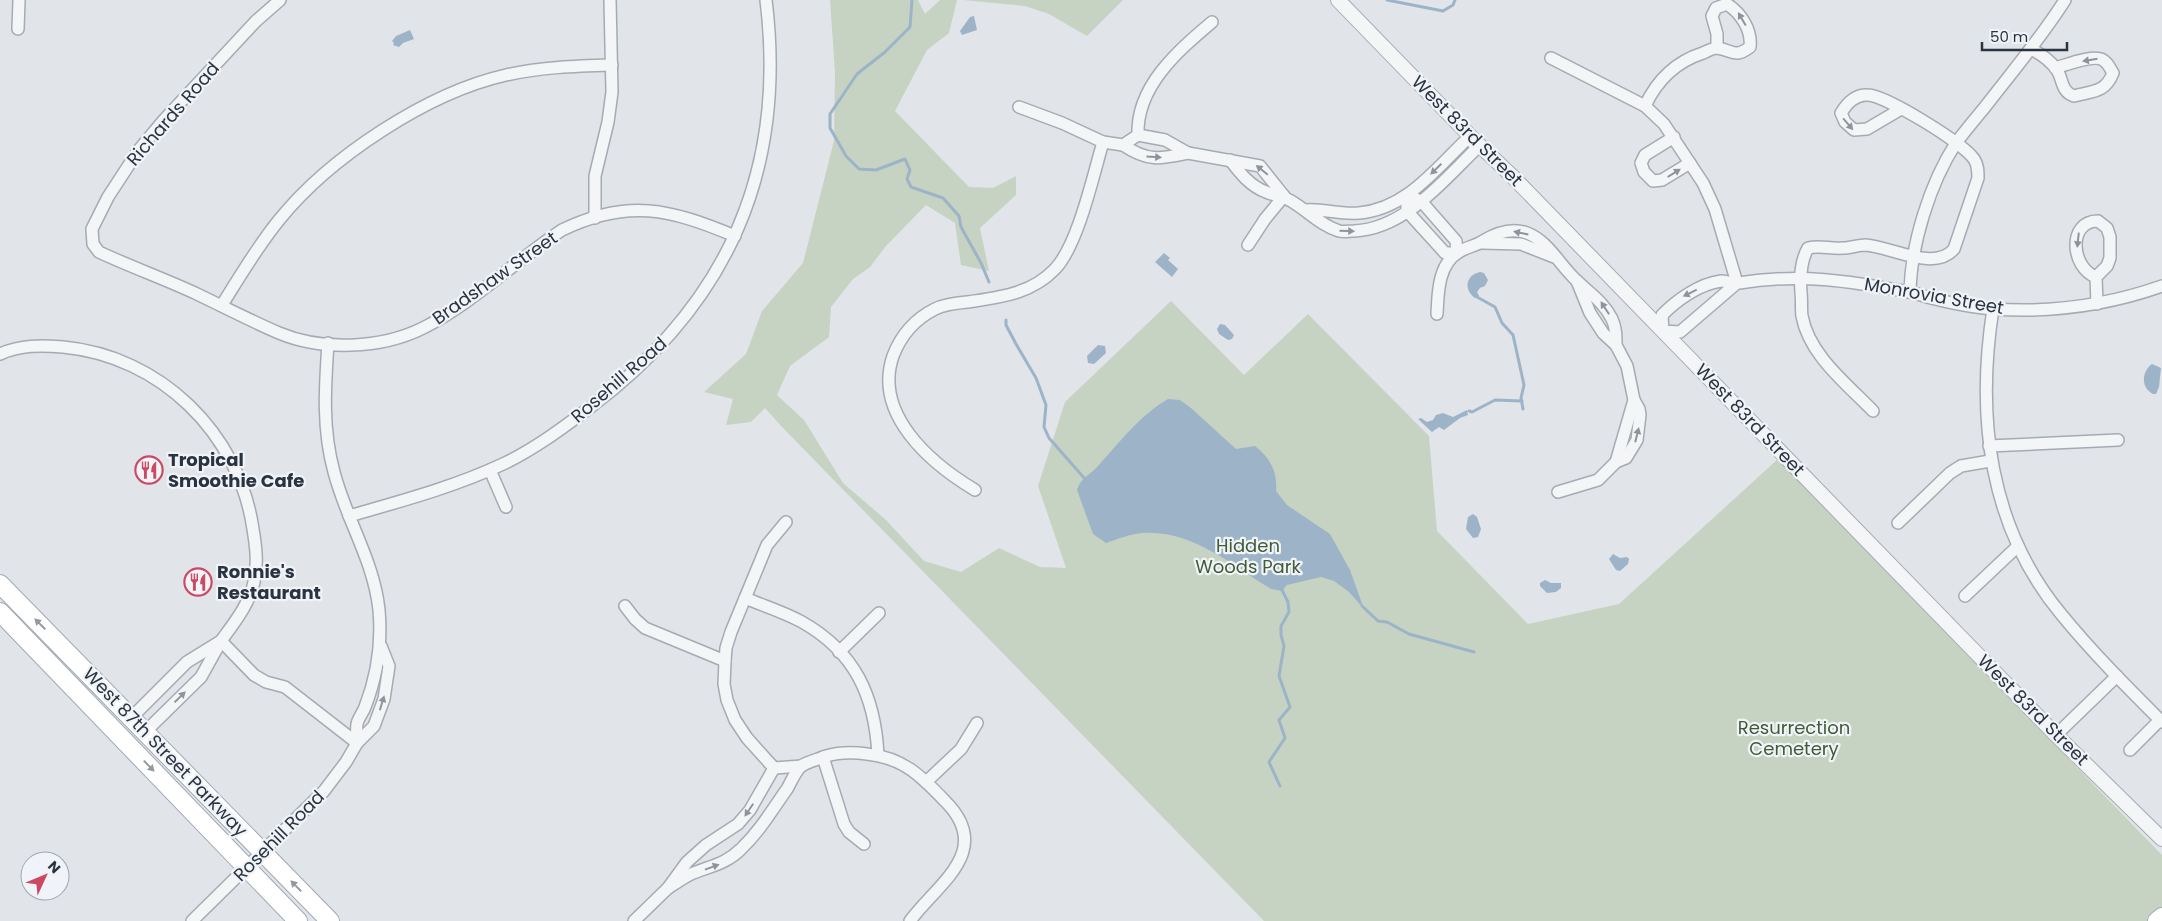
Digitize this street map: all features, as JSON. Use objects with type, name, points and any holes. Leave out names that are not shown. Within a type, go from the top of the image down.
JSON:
[{"type":"main road","name":"West 87th Street Parkway","points":[[0,584],[330,921]]},
{"type":"main road","name":"West 87th Street Parkway","points":[[0,612],[298,921]]},
{"type":"main road","points":[[68,681],[90,692],[118,721],[145,732]]},
{"type":"main road","points":[[2158,921],[2162,916]]},
{"type":"street","points":[[18,29],[19,0]]},
{"type":"street","name":"Richards Road","points":[[92,244],[92,229],[116,185],[138,151],[163,121],[250,28],[280,0]]},
{"type":"street","points":[[595,218],[595,176],[608,122],[612,92],[610,0]]},
{"type":"street","name":"Rosehill Road","points":[[349,516],[456,483],[505,463],[566,425],[608,394],[655,352],[682,321],[710,283],[735,236],[746,210],[758,169],[766,129],[770,78],[766,0]]},
{"type":"street","name":"West 83rd Street","points":[[1338,0],[2056,735],[2162,839]]},
{"type":"street","points":[[1910,292],[1915,256],[1931,194],[1956,143],[2031,49],[2065,0]]},
{"type":"street","points":[[1645,106],[1655,88],[1670,69],[1682,61],[1717,48],[1734,54],[1743,52],[1750,47],[1751,37],[1745,24],[1737,10],[1727,4],[1716,8],[1712,16],[1717,34],[1717,48]]},
{"type":"street","points":[[1123,145],[1138,134],[1144,104],[1161,72],[1182,49],[1212,22]]},
{"type":"street","points":[[2031,49],[2043,55],[2055,68],[2061,84],[2069,94],[2074,96],[2103,89],[2109,83],[2113,73],[2109,65],[2102,59],[2095,58],[2055,68]]},
{"type":"street","points":[[1551,58],[1645,106],[1664,124],[1674,138],[1703,183],[1715,209],[1737,283],[1680,332],[1663,331]]},
{"type":"street","points":[[222,305],[254,254],[280,219],[304,192],[331,168],[396,122],[470,86],[505,75],[540,68],[612,65]]},
{"type":"street","points":[[1873,410],[1821,356],[1811,341],[1802,314],[1801,277],[1804,257],[1808,248],[1818,246],[1845,248],[1867,245],[1915,256],[1939,258],[1948,255],[1954,249],[1978,178],[1975,160],[1956,143],[1901,109],[1880,98],[1868,95],[1858,96],[1846,104],[1841,113],[1845,122],[1854,130],[1867,129],[1901,109]]},
{"type":"street","points":[[1019,107],[1062,123],[1103,142],[1123,145],[1132,152],[1152,159],[1188,153],[1260,166],[1284,196],[1305,210],[1318,222],[1341,232],[1360,231],[1380,225],[1407,211],[1430,195],[1475,150],[1474,140],[1465,141],[1407,195],[1393,204],[1360,213],[1343,214],[1314,209],[1305,210]]},
{"type":"street","points":[[1138,134],[1165,140],[1188,153]]},
{"type":"street","points":[[1674,138],[1644,155],[1641,162],[1644,172],[1653,181],[1662,180],[1690,163]]},
{"type":"street","points":[[975,490],[944,469],[906,430],[896,416],[890,398],[888,380],[890,364],[897,346],[906,331],[920,318],[937,308],[1022,292],[1041,281],[1056,268],[1071,245],[1103,142]]},
{"type":"street","points":[[1230,160],[1254,186],[1268,193],[1284,196]]},
{"type":"street","points":[[1407,195],[1421,201],[1456,241],[1457,253],[1446,266],[1439,282],[1436,314]]},
{"type":"street","points":[[1407,195],[1407,211],[1445,253],[1457,253],[1482,242],[1522,244],[1554,257],[1577,281],[1590,313],[1603,333],[1616,345],[1627,366],[1634,400],[1616,462],[1598,480],[1558,492]]},
{"type":"street","points":[[1248,245],[1265,219],[1284,196]]},
{"type":"street","name":"Bradshaw Street","points":[[92,244],[99,252],[106,256],[222,305],[280,334],[302,341],[351,346],[393,339],[421,329],[447,315],[556,235],[579,222],[622,212],[659,212],[676,214],[735,236]]},
{"type":"street","points":[[2096,277],[2088,274],[2081,266],[2077,257],[2077,236],[2082,226],[2088,221],[2098,221],[2107,228],[2110,236],[2110,258],[2107,266],[2096,277],[2097,304]]},
{"type":"street","name":"Monrovia Street","points":[[1663,331],[1662,315],[1680,299],[1721,281],[1737,283],[1779,277],[1839,280],[1993,309],[2059,309],[2097,304],[2162,286]]},
{"type":"street","points":[[1993,309],[1985,396],[1990,461],[2004,511],[2018,546],[2039,584],[2060,613],[2161,721],[2130,750]]},
{"type":"street","name":"Rosehill Road","points":[[328,344],[324,409],[327,442],[334,474],[373,583],[378,608],[381,646],[365,708],[357,723],[357,744]]},
{"type":"street","points":[[0,354],[18,348],[52,346],[79,349],[115,358],[146,373],[166,386],[196,411],[221,440],[241,480],[251,513],[257,554],[254,583],[241,614],[221,641],[201,677],[145,732]]},
{"type":"street","points":[[1989,446],[2118,440]]},
{"type":"street","points":[[1898,524],[1950,473],[1961,466],[1990,461]]},
{"type":"street","points":[[490,470],[506,507]]},
{"type":"street","points":[[774,768],[747,738],[735,720],[727,700],[724,684],[725,661],[726,648],[731,632],[768,544],[786,522]]},
{"type":"street","points":[[1965,596],[2018,546]]},
{"type":"street","points":[[745,598],[801,622],[820,634],[852,666],[867,692],[877,728],[878,755]]},
{"type":"street","points":[[625,606],[634,620],[645,628],[725,661]]},
{"type":"street","points":[[839,652],[879,613]]},
{"type":"street","points":[[132,717],[187,662],[221,641]]},
{"type":"street","points":[[221,641],[254,674],[266,682],[285,687],[357,744]]},
{"type":"street","name":"Rosehill Road","points":[[192,921],[324,791],[357,744],[374,726],[384,699],[390,666],[381,646]]},
{"type":"street","points":[[2056,735],[2117,676]]},
{"type":"street","points":[[926,782],[961,749],[976,724]]},
{"type":"street","points":[[774,768],[802,766],[824,757],[848,751],[888,757],[904,765],[926,782],[951,807],[958,818],[963,833],[964,848],[960,863],[951,876],[910,921]]},
{"type":"street","points":[[824,757],[844,824],[864,844]]},
{"type":"street","points":[[668,888],[692,874],[728,861],[764,824],[802,766]]},
{"type":"street","points":[[634,921],[668,888],[686,862],[706,844],[738,824],[750,810],[774,768]]},
{"type":"green space","points":[[830,0],[918,0],[925,14],[940,0],[957,0],[949,33],[927,50],[895,111],[969,187],[993,188],[1016,176],[1016,195],[980,228],[989,271],[961,265],[955,223],[926,205],[886,246],[870,267],[853,279],[831,307],[829,337],[790,366],[777,395],[804,420],[843,483],[886,520],[924,561],[961,572],[999,548],[1040,567],[1066,568],[1038,486],[1065,402],[1171,301],[1244,375],[1308,314],[1429,436],[1437,531],[1528,624],[1619,604],[1778,459],[2162,855],[2162,911],[2151,921],[1264,921],[765,408],[751,422],[726,425],[733,399],[704,392],[746,354],[762,311],[803,263],[834,141],[835,72]]},
{"type":"green space","points":[[963,0],[1123,0],[1087,36],[1049,14],[1025,6]]},
{"type":"water","points":[[974,16],[977,30],[962,35],[960,31],[970,17]]},
{"type":"water","points":[[410,30],[414,39],[403,43],[399,47],[393,45],[392,41],[396,36]]},
{"type":"water","points":[[1164,253],[1170,258],[1168,260],[1178,269],[1172,277],[1155,262]]},
{"type":"water","points":[[1480,272],[1484,273],[1488,280],[1485,286],[1477,292],[1479,296],[1475,298],[1469,291],[1468,283],[1472,276]]},
{"type":"water","points":[[1220,324],[1225,325],[1234,335],[1232,339],[1228,340],[1219,334],[1217,329]]},
{"type":"water","points":[[1098,345],[1105,346],[1106,353],[1094,364],[1088,363],[1087,356]]},
{"type":"water","points":[[2152,364],[2161,368],[2159,387],[2156,394],[2153,394],[2146,388],[2144,380],[2148,367]]},
{"type":"water","points":[[1168,399],[1180,400],[1191,408],[1236,449],[1255,446],[1265,455],[1272,466],[1276,478],[1276,491],[1287,505],[1330,534],[1350,570],[1364,609],[1349,592],[1334,581],[1321,577],[1287,585],[1282,591],[1271,589],[1211,551],[1178,537],[1143,533],[1106,543],[1093,534],[1077,490],[1079,485],[1139,421]]},
{"type":"water","points":[[1467,410],[1468,415],[1460,418],[1444,430],[1439,427],[1432,432],[1418,419],[1421,418],[1427,422],[1433,420],[1436,415],[1443,413],[1453,417]]},
{"type":"water","points":[[1473,514],[1477,517],[1481,529],[1478,537],[1473,538],[1466,529],[1468,517]]},
{"type":"water","points":[[1613,554],[1620,558],[1627,557],[1629,559],[1628,564],[1620,571],[1616,570],[1609,559]]},
{"type":"water","points":[[1545,580],[1551,583],[1561,583],[1561,588],[1556,592],[1547,593],[1540,586],[1540,583]]},
{"type":"waterway","points":[[912,0],[910,27],[885,52],[857,74],[830,114],[830,128],[846,156],[859,169],[876,170],[905,159],[910,170],[907,179],[911,187],[943,198],[959,216],[961,227],[989,282]]},
{"type":"waterway","points":[[1387,0],[1443,11],[1453,5],[1455,0]]},
{"type":"waterway","points":[[1477,297],[1495,307],[1502,323],[1513,335],[1524,385],[1521,398],[1523,409]]},
{"type":"waterway","points":[[1006,320],[1006,325],[1036,378],[1046,405],[1044,427],[1049,438],[1085,479]]},
{"type":"waterway","points":[[1469,411],[1472,412],[1495,400],[1522,401]]},
{"type":"waterway","points":[[1280,786],[1269,762],[1285,738],[1279,720],[1290,707],[1279,676],[1284,646],[1281,626],[1289,612],[1288,602],[1281,588]]},
{"type":"waterway","points":[[1362,606],[1378,621],[1387,622],[1409,634],[1474,652]]},
{"type":"place","name":"Tropical Smoothie Cafe","points":[[149,470]]},
{"type":"place","name":"Ronnie's Restaurant","points":[[198,582]]},
{"type":"park label","name":"Hidden Woods Park","points":[[1248,556]]},
{"type":"park label","name":"Resurrection Cemetery","points":[[1794,738]]}]
